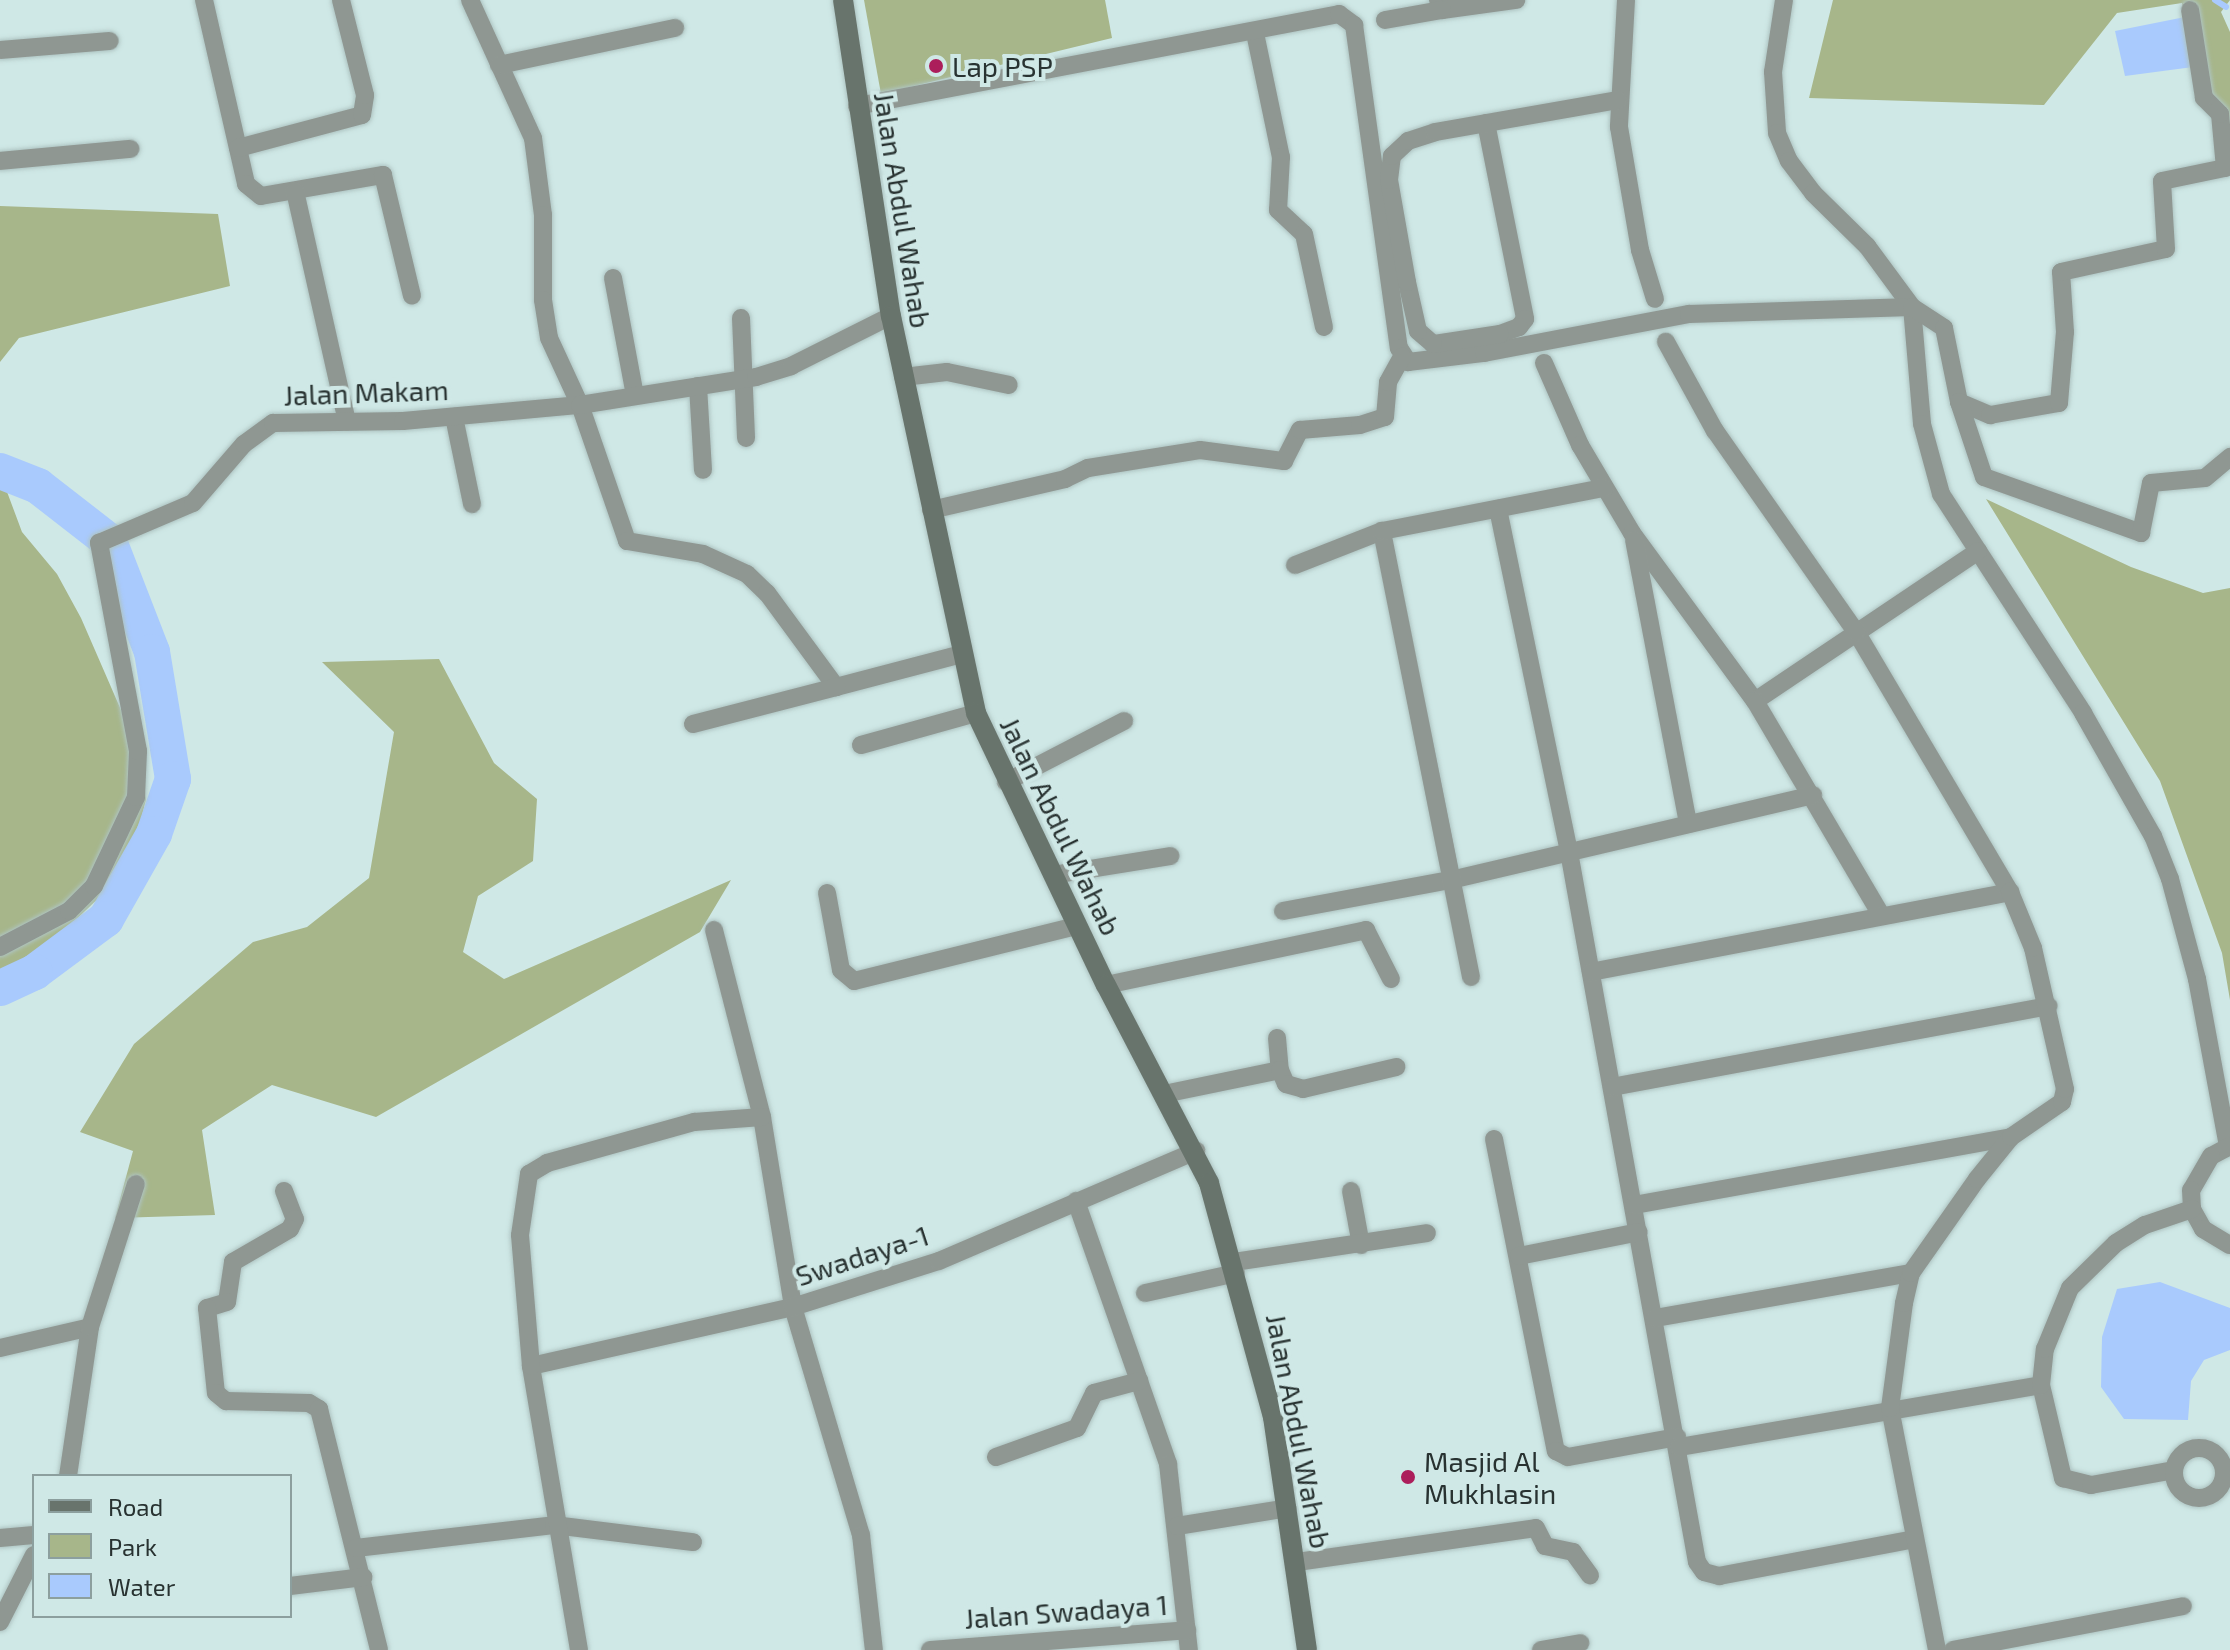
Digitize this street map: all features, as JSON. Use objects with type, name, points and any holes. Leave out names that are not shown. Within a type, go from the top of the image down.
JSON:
[{"type":"street","points":[[204,0],[238,148],[253,193],[295,191],[383,175],[412,296]]},
{"type":"street","points":[[238,148],[362,115],[365,95],[341,0]]},
{"type":"street","points":[[470,0],[533,138],[543,215],[545,318],[553,351],[580,405],[627,541],[703,554],[747,574],[767,593],[836,687]]},
{"type":"street","name":"Jalan Abdul Wahab","points":[[843,0],[891,316],[976,713],[1006,782],[1106,985],[1196,1151],[1235,1267],[1273,1417],[1297,1562],[1307,1650]]},
{"type":"street","points":[[1385,20],[1440,5],[1516,0]]},
{"type":"street","points":[[1626,0],[1618,100],[1628,186],[1655,299]]},
{"type":"street","points":[[1784,0],[1773,86],[1777,133],[1789,161],[1813,193],[1867,246],[1912,307],[1944,328],[1959,402],[1984,477],[2141,533],[2151,483],[2205,478],[2230,457]]},
{"type":"street","points":[[1959,402],[1990,415],[2059,403],[2065,332],[2061,272],[2166,249],[2162,181],[2225,168],[2220,114],[2204,98],[2190,10]]},
{"type":"street","points":[[857,106],[1255,33],[1339,14],[1354,25],[1402,357],[1388,382],[1385,417],[1360,425],[1300,430],[1284,461],[1200,450],[1088,468],[1065,479],[931,510]]},
{"type":"street","points":[[499,65],[675,28]]},
{"type":"street","points":[[1255,33],[1281,157],[1278,210],[1304,234],[1324,327]]},
{"type":"street","points":[[0,50],[110,41]]},
{"type":"street","points":[[1486,123],[1525,319],[1519,327],[1500,334],[1433,344],[1418,331],[1407,282],[1389,180],[1392,156],[1420,136],[1486,123],[1618,100]]},
{"type":"street","points":[[0,161],[130,149]]},
{"type":"street","points":[[295,191],[347,421]]},
{"type":"street","points":[[613,278],[635,396]]},
{"type":"street","points":[[1402,357],[1415,363],[1484,353],[1689,314],[1912,307]]},
{"type":"street","points":[[1912,307],[1926,449],[1941,494],[2083,713],[2153,836],[2197,979],[2229,1146],[2197,1171],[2192,1209],[2203,1229],[2230,1245]]},
{"type":"street","name":"Jalan Makam","points":[[0,947],[69,911],[94,886],[136,797],[138,751],[105,539],[183,509],[244,444],[273,423],[454,417],[580,405],[744,379],[791,366],[891,316]]},
{"type":"street","points":[[741,318],[746,438]]},
{"type":"street","points":[[1666,342],[1715,431],[1856,632],[2010,892],[2049,1006],[2065,1089],[2062,1102],[2011,1137],[1911,1273],[1896,1339],[1890,1408],[1937,1650]]},
{"type":"street","points":[[1544,363],[1604,488],[1632,533],[1755,701],[1881,915]]},
{"type":"street","points":[[903,377],[947,372],[1009,385]]},
{"type":"street","points":[[698,386],[703,470]]},
{"type":"street","points":[[454,417],[472,504]]},
{"type":"street","points":[[1295,565],[1382,531],[1604,488]]},
{"type":"street","points":[[1498,509],[1569,852],[1678,1442],[1697,1562],[1704,1572],[1719,1576],[1915,1539]]},
{"type":"street","points":[[1382,531],[1471,977]]},
{"type":"street","points":[[1632,533],[1688,824]]},
{"type":"street","points":[[1755,701],[1978,551]]},
{"type":"street","points":[[693,724],[962,654]]},
{"type":"street","points":[[861,745],[976,713]]},
{"type":"street","points":[[1006,782],[1124,721]]},
{"type":"street","points":[[1283,911],[1451,880],[1813,795]]},
{"type":"street","points":[[1053,875],[1170,856]]},
{"type":"street","points":[[1591,972],[2010,892]]},
{"type":"street","points":[[827,893],[841,970],[854,981],[1077,926]]},
{"type":"street","points":[[714,930],[762,1117],[793,1307],[861,1535],[874,1650]]},
{"type":"street","points":[[1106,985],[1366,930],[1391,979]]},
{"type":"street","points":[[1612,1087],[2049,1006]]},
{"type":"street","points":[[1277,1038],[1280,1070],[1286,1084],[1303,1089],[1396,1067]]},
{"type":"street","points":[[1164,1094],[1280,1070]]},
{"type":"street","points":[[579,1650],[554,1525],[531,1366],[520,1235],[529,1174],[547,1163],[694,1122],[762,1117]]},
{"type":"street","points":[[1634,1205],[2011,1137]]},
{"type":"street","points":[[1494,1139],[1556,1451],[1568,1457],[2041,1385]]},
{"type":"street","name":"Swadaya-1","points":[[531,1366],[793,1307],[939,1261],[1196,1151]]},
{"type":"street","points":[[68,1474],[90,1327],[136,1184]]},
{"type":"street","points":[[284,1191],[295,1219],[290,1229],[233,1262],[227,1302],[207,1308],[216,1393],[226,1401],[315,1404],[356,1548],[379,1650]]},
{"type":"street","points":[[1351,1191],[1361,1245]]},
{"type":"street","points":[[1082,1199],[1166,1456],[1177,1526],[1187,1630]]},
{"type":"street","points":[[2174,1470],[2091,1485],[2063,1478],[2041,1385],[2048,1339],[2070,1288],[2116,1243],[2145,1225],[2192,1209]]},
{"type":"street","points":[[1519,1256],[1639,1232]]},
{"type":"street","points":[[1145,1293],[1235,1267],[1427,1233]]},
{"type":"street","points":[[1655,1318],[1911,1273]]},
{"type":"street","points":[[0,1348],[90,1327]]},
{"type":"street","points":[[996,1457],[1077,1428],[1094,1393],[1139,1381]]},
{"type":"street","points":[[1177,1526],[1288,1508]]},
{"type":"street","points":[[356,1548],[554,1525],[693,1542]]},
{"type":"street","points":[[1297,1562],[1536,1528],[1545,1546],[1573,1552],[1590,1575]]},
{"type":"street","points":[[0,1538],[32,1535]]},
{"type":"street","points":[[0,1622],[8,1582],[32,1557]]},
{"type":"street","points":[[292,1586],[363,1577]]},
{"type":"street","points":[[1953,1650],[2183,1606]]},
{"type":"street","name":"Jalan Swadaya 1","points":[[930,1650],[1187,1630],[1189,1650]]},
{"type":"street","points":[[1541,1650],[1580,1643]]},
{"type":"green space","name":"Lap PSP","points":[[864,0],[1105,0],[1112,38],[881,94]]},
{"type":"green space","points":[[1833,0],[2230,0],[2221,12],[2230,32],[2230,172],[2215,117],[2199,102],[2182,3],[2117,13],[2044,105],[1809,98]]},
{"type":"green space","points":[[0,206],[218,214],[230,286],[19,338],[0,362]]},
{"type":"green space","points":[[0,473],[22,532],[57,574],[81,618],[141,756],[146,799],[132,857],[111,886],[62,933],[0,974]]},
{"type":"green space","points":[[1986,499],[2131,567],[2203,593],[2230,588],[2230,1000],[2222,953],[2160,781]]},
{"type":"green space","points":[[439,659],[494,763],[537,799],[533,861],[478,896],[463,952],[504,979],[731,880],[700,932],[376,1117],[272,1085],[202,1130],[215,1215],[115,1218],[133,1151],[80,1132],[134,1044],[253,942],[307,927],[369,878],[394,732],[322,662]]},
{"type":"water","points":[[2185,17],[2193,67],[2125,76],[2115,31]]},
{"type":"water","points":[[2160,1282],[2230,1308],[2230,1350],[2204,1360],[2191,1381],[2188,1420],[2124,1419],[2101,1387],[2102,1337],[2117,1289]]},
{"type":"waterway","points":[[2215,0],[2226,7]]},
{"type":"waterway","points":[[0,471],[38,486],[109,541],[152,652],[173,779],[154,834],[106,919],[35,972],[0,988]]},
{"type":"place","name":"Lap PSP","points":[[936,66]]},
{"type":"place","name":"Masjid Al Mukhlasin","points":[[1408,1477]]}]
